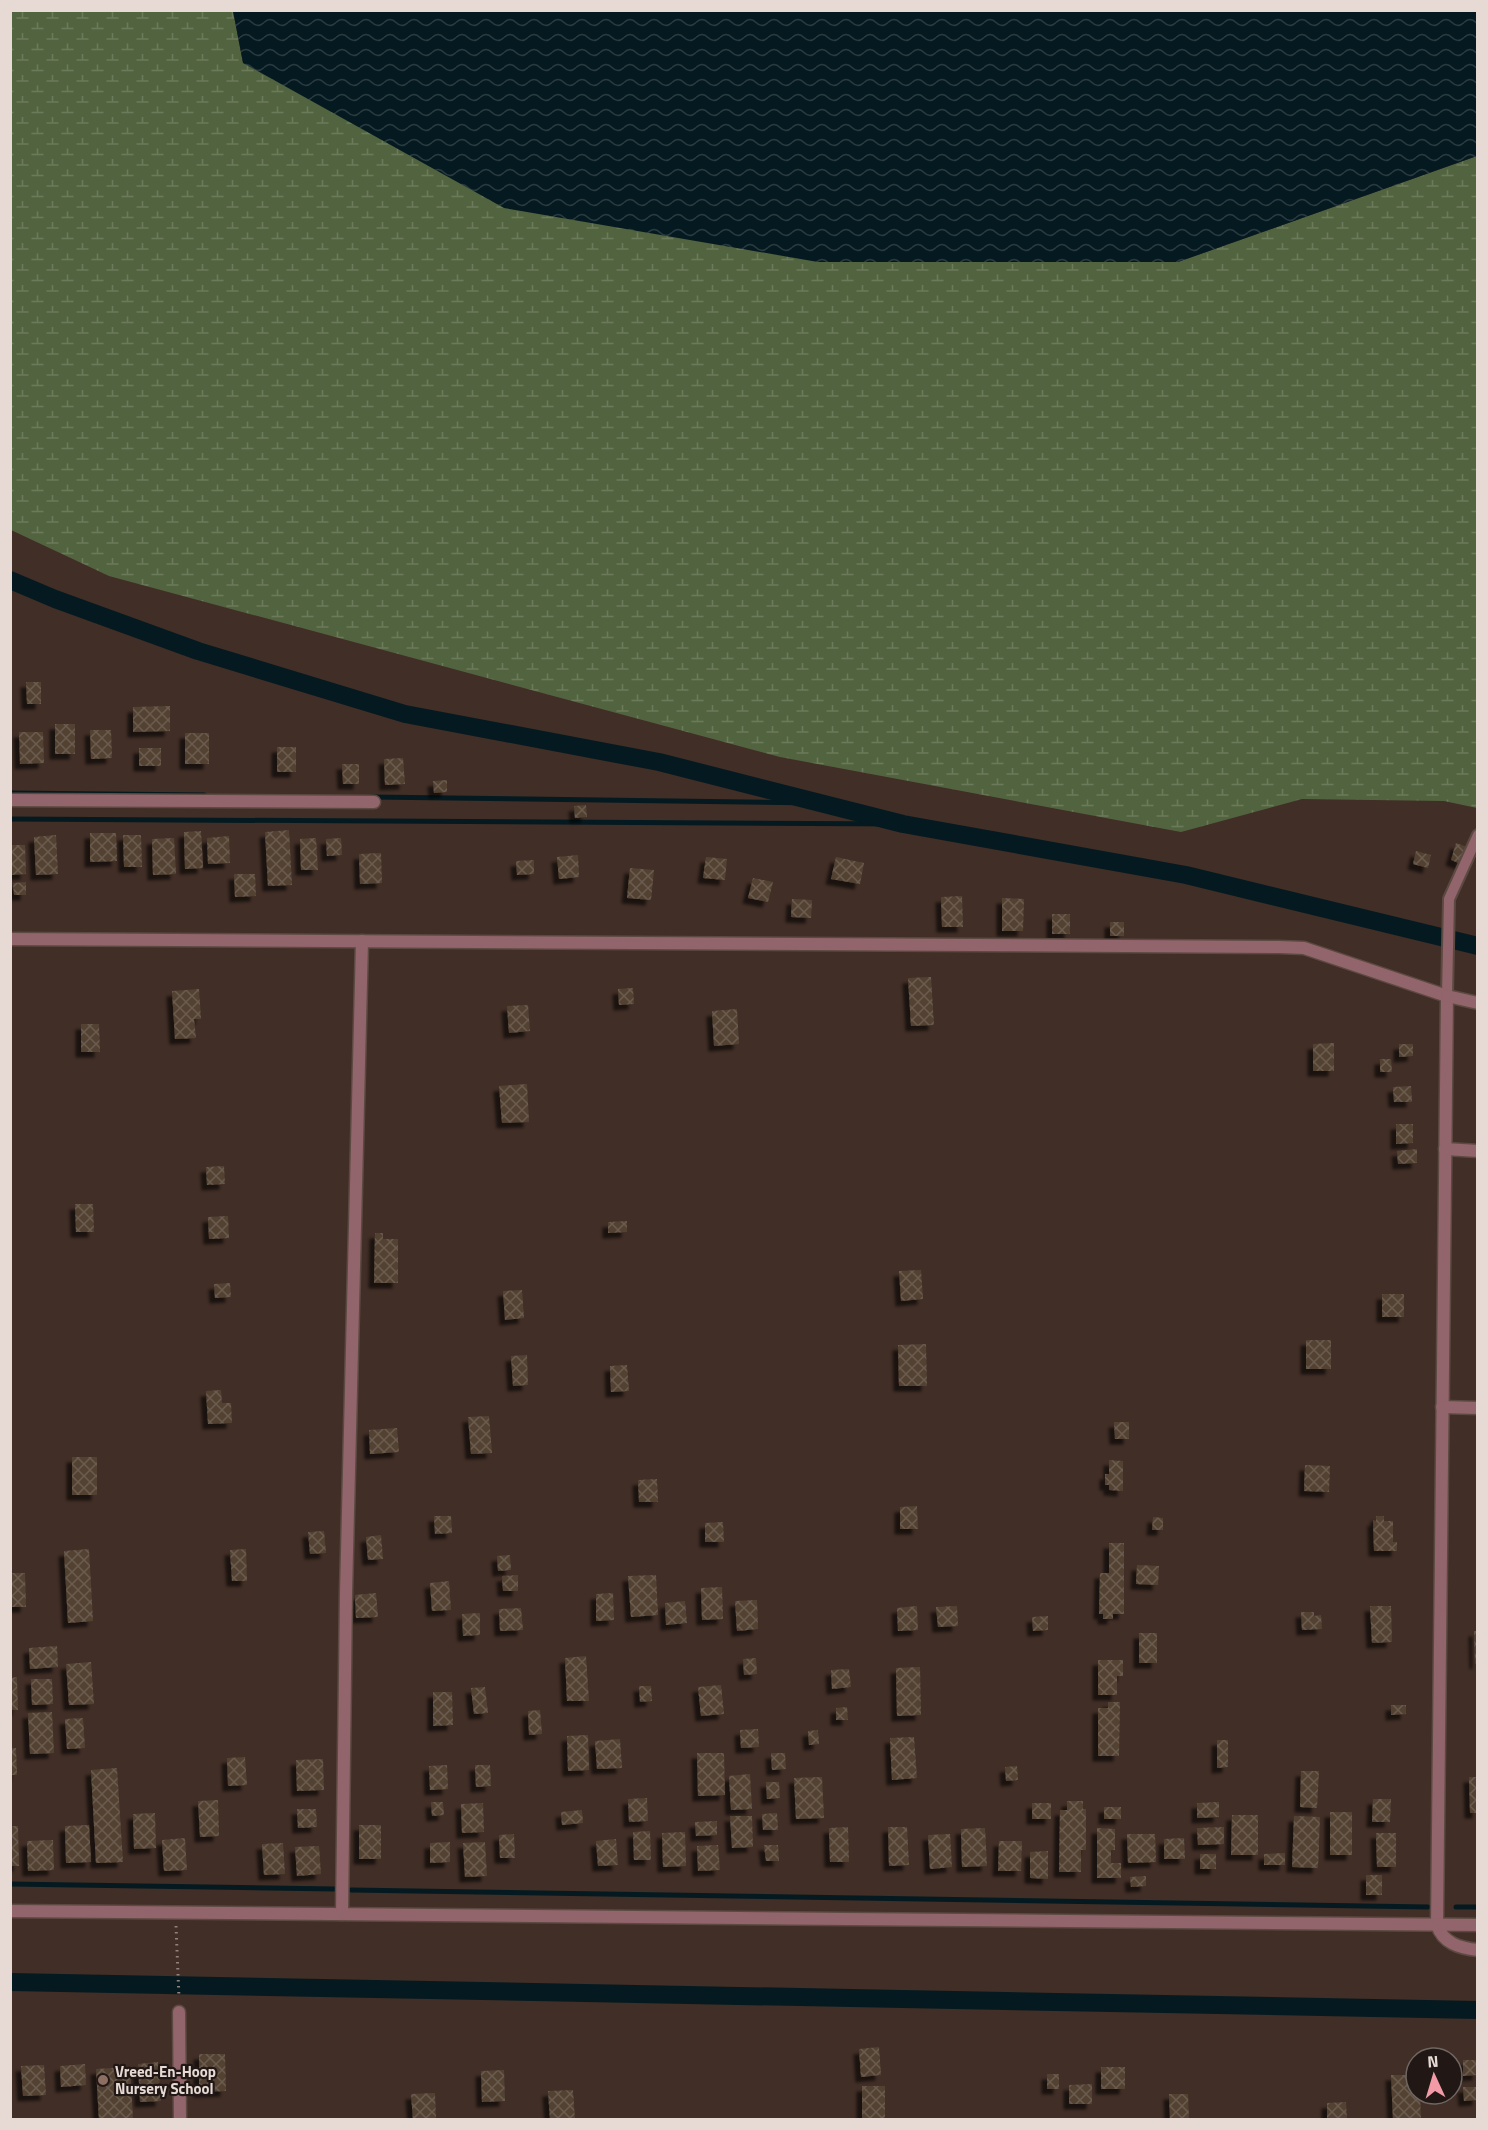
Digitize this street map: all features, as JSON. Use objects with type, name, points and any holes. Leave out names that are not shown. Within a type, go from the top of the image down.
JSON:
[{"type":"street","points":[[10,800],[374,802]]},
{"type":"street","points":[[10,939],[1279,946],[1304,948],[1448,996],[1478,1003]]},
{"type":"street","points":[[342,1914],[346,1593],[362,941]]},
{"type":"street","points":[[1448,996],[1438,1929],[1445,1940],[1454,1945],[1478,1950]]},
{"type":"street","points":[[1445,1149],[1478,1151]]},
{"type":"street","points":[[1442,1407],[1478,1408]]},
{"type":"street","points":[[10,1911],[1438,1929],[1478,1925]]},
{"type":"street","points":[[179,2006],[180,2120]]},
{"type":"lane","points":[[1448,996],[1449,899],[1478,835]]},
{"type":"path","points":[[176,1912],[179,2006]]},
{"type":"green space","points":[[11,11],[233,11],[243,63],[1178,262],[1477,156],[1477,808],[1444,801],[1302,799],[1181,832],[780,757],[109,576],[11,530]]},
{"type":"water","points":[[233,11],[1477,11],[1477,156],[1178,262],[818,262],[504,208],[243,63]]},
{"type":"building","points":[[26,682],[41,682],[41,704],[27,704]]},
{"type":"building","points":[[170,706],[170,731],[133,732],[133,707]]},
{"type":"building","points":[[55,724],[75,724],[75,754],[55,754]]},
{"type":"building","points":[[90,730],[111,730],[112,758],[91,759]]},
{"type":"building","points":[[19,732],[43,732],[44,763],[20,764]]},
{"type":"building","points":[[185,733],[209,733],[209,764],[185,764]]},
{"type":"building","points":[[277,747],[296,747],[296,772],[277,772]]},
{"type":"building","points":[[139,748],[161,748],[161,766],[139,766]]},
{"type":"building","points":[[403,758],[405,784],[385,785],[384,759]]},
{"type":"building","points":[[342,764],[359,764],[359,784],[343,784]]},
{"type":"building","points":[[447,780],[447,792],[434,793],[433,781]]},
{"type":"building","points":[[586,805],[587,817],[575,818],[574,806]]},
{"type":"building","points":[[289,830],[292,885],[268,886],[265,832]]},
{"type":"building","points":[[201,831],[203,868],[185,869],[184,832]]},
{"type":"building","points":[[90,833],[116,833],[117,861],[90,862]]},
{"type":"building","points":[[56,835],[58,874],[36,875],[34,837]]},
{"type":"building","points":[[123,835],[141,835],[142,867],[124,867]]},
{"type":"building","points":[[229,836],[230,863],[208,864],[207,838]]},
{"type":"building","points":[[174,838],[176,874],[153,875],[152,839]]},
{"type":"building","points":[[316,838],[318,870],[301,870],[300,839]]},
{"type":"building","points":[[341,838],[342,855],[327,856],[326,839]]},
{"type":"building","points":[[1456,843],[1467,847],[1461,864],[1451,860]]},
{"type":"building","points":[[10,845],[25,845],[26,874],[10,875]]},
{"type":"building","points":[[1416,851],[1431,855],[1428,868],[1413,864]]},
{"type":"building","points":[[381,853],[382,883],[360,884],[359,854]]},
{"type":"building","points":[[578,855],[579,877],[559,879],[557,857]]},
{"type":"building","points":[[706,857],[727,859],[725,880],[703,878]]},
{"type":"building","points":[[836,857],[864,863],[860,884],[831,879]]},
{"type":"building","points":[[534,860],[534,874],[517,875],[516,861]]},
{"type":"building","points":[[630,868],[654,870],[651,900],[627,898]]},
{"type":"building","points":[[234,874],[255,874],[256,896],[235,897]]},
{"type":"building","points":[[753,878],[773,882],[768,902],[748,898]]},
{"type":"building","points":[[26,882],[26,895],[14,895],[13,883]]},
{"type":"building","points":[[962,896],[963,927],[942,927],[941,897]]},
{"type":"building","points":[[1002,898],[1024,899],[1023,931],[1002,931]]},
{"type":"building","points":[[792,899],[812,900],[811,918],[791,917]]},
{"type":"building","points":[[1052,914],[1070,914],[1070,934],[1052,934]]},
{"type":"building","points":[[1110,922],[1124,922],[1124,936],[1110,936]]},
{"type":"building","points":[[931,977],[934,1025],[911,1026],[908,978]]},
{"type":"building","points":[[633,988],[634,1004],[619,1005],[618,989]]},
{"type":"building","points":[[199,989],[201,1019],[194,1019],[196,1038],[175,1039],[172,991]]},
{"type":"building","points":[[528,1005],[530,1031],[509,1033],[507,1006]]},
{"type":"building","points":[[737,1009],[739,1044],[714,1046],[712,1011]]},
{"type":"building","points":[[81,1024],[99,1024],[100,1052],[81,1052]]},
{"type":"building","points":[[1334,1043],[1334,1071],[1313,1071],[1313,1044]]},
{"type":"building","points":[[1399,1044],[1413,1044],[1413,1056],[1399,1057]]},
{"type":"building","points":[[1380,1059],[1391,1059],[1392,1072],[1380,1072]]},
{"type":"building","points":[[527,1084],[529,1122],[502,1123],[499,1086]]},
{"type":"building","points":[[1411,1086],[1412,1102],[1394,1102],[1393,1087]]},
{"type":"building","points":[[1396,1124],[1413,1124],[1413,1143],[1396,1144]]},
{"type":"building","points":[[1417,1149],[1417,1163],[1398,1164],[1397,1151]]},
{"type":"building","points":[[224,1166],[225,1184],[207,1185],[206,1167]]},
{"type":"building","points":[[75,1204],[93,1204],[94,1232],[76,1232]]},
{"type":"building","points":[[228,1216],[229,1238],[209,1239],[208,1217]]},
{"type":"building","points":[[627,1221],[627,1232],[608,1233],[608,1222]]},
{"type":"building","points":[[375,1233],[383,1233],[383,1239],[398,1239],[398,1283],[374,1283]]},
{"type":"building","points":[[921,1270],[923,1299],[901,1301],[899,1271]]},
{"type":"building","points":[[230,1283],[231,1297],[215,1298],[214,1284]]},
{"type":"building","points":[[522,1290],[524,1318],[505,1320],[503,1291]]},
{"type":"building","points":[[1382,1294],[1404,1294],[1404,1317],[1382,1317]]},
{"type":"building","points":[[1306,1340],[1331,1340],[1331,1369],[1306,1369]]},
{"type":"building","points":[[926,1344],[927,1386],[899,1386],[898,1345]]},
{"type":"building","points":[[527,1355],[528,1385],[513,1386],[511,1356]]},
{"type":"building","points":[[627,1365],[629,1391],[611,1392],[610,1366]]},
{"type":"building","points":[[221,1390],[222,1403],[231,1403],[232,1423],[208,1424],[206,1391]]},
{"type":"building","points":[[489,1416],[492,1453],[471,1454],[468,1417]]},
{"type":"building","points":[[1114,1422],[1129,1422],[1129,1439],[1115,1439]]},
{"type":"building","points":[[397,1428],[399,1452],[370,1454],[369,1430]]},
{"type":"building","points":[[72,1457],[97,1457],[97,1495],[72,1495]]},
{"type":"building","points":[[1109,1460],[1123,1461],[1123,1491],[1109,1490],[1109,1485],[1105,1485],[1105,1474],[1109,1474]]},
{"type":"building","points":[[1305,1465],[1330,1466],[1329,1492],[1304,1491]]},
{"type":"building","points":[[657,1479],[658,1502],[639,1502],[638,1480]]},
{"type":"building","points":[[917,1506],[918,1529],[900,1529],[900,1507]]},
{"type":"building","points":[[434,1516],[451,1516],[452,1533],[435,1534]]},
{"type":"building","points":[[1376,1516],[1384,1516],[1384,1521],[1393,1521],[1393,1542],[1397,1542],[1397,1551],[1374,1551],[1373,1520],[1376,1521]]},
{"type":"building","points":[[1153,1517],[1163,1518],[1163,1530],[1152,1530]]},
{"type":"building","points":[[723,1522],[724,1542],[705,1542],[705,1523]]},
{"type":"building","points":[[324,1531],[326,1553],[310,1554],[308,1532]]},
{"type":"building","points":[[381,1535],[383,1559],[368,1560],[366,1537]]},
{"type":"building","points":[[1109,1543],[1124,1543],[1124,1614],[1113,1614],[1113,1619],[1103,1619],[1103,1614],[1099,1614],[1100,1573],[1109,1573]]},
{"type":"building","points":[[89,1549],[93,1621],[68,1623],[64,1551]]},
{"type":"building","points":[[246,1549],[247,1581],[232,1581],[230,1550]]},
{"type":"building","points":[[510,1555],[511,1570],[498,1571],[497,1556]]},
{"type":"building","points":[[1137,1565],[1159,1566],[1158,1585],[1136,1584]]},
{"type":"building","points":[[10,1573],[25,1573],[26,1607],[10,1607]]},
{"type":"building","points":[[518,1575],[518,1591],[503,1591],[502,1576]]},
{"type":"building","points":[[656,1575],[658,1615],[631,1617],[628,1576]]},
{"type":"building","points":[[449,1581],[451,1610],[432,1611],[430,1583]]},
{"type":"building","points":[[722,1587],[723,1619],[702,1620],[701,1588]]},
{"type":"building","points":[[376,1593],[378,1617],[356,1618],[355,1595]]},
{"type":"building","points":[[613,1593],[614,1620],[596,1621],[596,1594]]},
{"type":"building","points":[[757,1600],[758,1629],[737,1631],[735,1601]]},
{"type":"building","points":[[685,1601],[687,1623],[666,1625],[665,1603]]},
{"type":"building","points":[[917,1606],[918,1630],[898,1631],[897,1608]]},
{"type":"building","points":[[957,1606],[958,1626],[938,1627],[936,1607]]},
{"type":"building","points":[[1370,1606],[1391,1606],[1392,1642],[1372,1643]]},
{"type":"building","points":[[521,1608],[523,1630],[500,1631],[499,1609]]},
{"type":"building","points":[[1301,1612],[1314,1612],[1314,1616],[1321,1615],[1322,1629],[1302,1630]]},
{"type":"building","points":[[480,1613],[480,1635],[463,1636],[462,1614]]},
{"type":"building","points":[[1048,1616],[1048,1630],[1033,1631],[1032,1617]]},
{"type":"building","points":[[1474,1631],[1478,1631],[1478,1663],[1475,1664]]},
{"type":"building","points":[[1139,1633],[1157,1633],[1157,1663],[1139,1663]]},
{"type":"building","points":[[57,1646],[58,1667],[30,1669],[29,1648]]},
{"type":"building","points":[[586,1656],[589,1701],[567,1701],[565,1658]]},
{"type":"building","points":[[756,1658],[757,1674],[744,1675],[743,1659]]},
{"type":"building","points":[[1098,1660],[1123,1660],[1123,1676],[1117,1676],[1117,1695],[1098,1695]]},
{"type":"building","points":[[91,1662],[94,1704],[69,1705],[66,1664]]},
{"type":"building","points":[[920,1667],[921,1715],[897,1716],[896,1668]]},
{"type":"building","points":[[849,1669],[851,1687],[832,1689],[831,1670]]},
{"type":"building","points":[[17,1677],[18,1710],[10,1710],[10,1678]]},
{"type":"building","points":[[31,1679],[52,1679],[53,1704],[32,1705]]},
{"type":"building","points":[[721,1685],[724,1714],[701,1716],[698,1687]]},
{"type":"building","points":[[639,1686],[651,1686],[652,1701],[640,1702]]},
{"type":"building","points":[[485,1687],[488,1713],[474,1714],[471,1688]]},
{"type":"building","points":[[433,1692],[452,1692],[453,1725],[433,1726]]},
{"type":"building","points":[[1108,1702],[1120,1702],[1119,1756],[1098,1756],[1098,1708],[1108,1708]]},
{"type":"building","points":[[1391,1705],[1406,1705],[1406,1714],[1391,1715]]},
{"type":"building","points":[[847,1707],[848,1720],[836,1720],[836,1708]]},
{"type":"building","points":[[540,1710],[542,1734],[529,1735],[528,1711]]},
{"type":"building","points":[[52,1712],[54,1753],[30,1754],[28,1713]]},
{"type":"building","points":[[83,1718],[85,1748],[67,1749],[65,1719]]},
{"type":"building","points":[[758,1729],[759,1747],[741,1748],[740,1730]]},
{"type":"building","points":[[818,1730],[819,1744],[809,1745],[808,1731]]},
{"type":"building","points":[[588,1735],[589,1770],[568,1771],[567,1736]]},
{"type":"building","points":[[914,1737],[917,1778],[892,1780],[890,1738]]},
{"type":"building","points":[[620,1739],[622,1768],[597,1769],[595,1741]]},
{"type":"building","points":[[1217,1740],[1228,1740],[1228,1767],[1217,1768]]},
{"type":"building","points":[[10,1748],[16,1748],[17,1775],[10,1775]]},
{"type":"building","points":[[697,1753],[724,1753],[725,1795],[698,1796]]},
{"type":"building","points":[[771,1753],[785,1753],[786,1769],[772,1770]]},
{"type":"building","points":[[245,1757],[247,1785],[228,1786],[227,1758]]},
{"type":"building","points":[[323,1759],[324,1790],[297,1791],[296,1760]]},
{"type":"building","points":[[447,1765],[448,1789],[430,1790],[429,1766]]},
{"type":"building","points":[[475,1765],[490,1765],[491,1786],[476,1787]]},
{"type":"building","points":[[1017,1766],[1018,1780],[1006,1781],[1005,1767]]},
{"type":"building","points":[[117,1768],[123,1862],[96,1863],[91,1770]]},
{"type":"building","points":[[1301,1771],[1319,1771],[1317,1808],[1300,1807]]},
{"type":"building","points":[[750,1774],[752,1809],[731,1810],[729,1776]]},
{"type":"building","points":[[822,1777],[824,1818],[796,1819],[794,1778]]},
{"type":"building","points":[[1469,1777],[1478,1777],[1478,1813],[1470,1813]]},
{"type":"building","points":[[766,1782],[779,1782],[780,1798],[767,1799]]},
{"type":"building","points":[[647,1798],[648,1821],[629,1822],[628,1799]]},
{"type":"building","points":[[1373,1799],[1391,1799],[1390,1822],[1372,1822]]},
{"type":"building","points":[[218,1800],[219,1836],[200,1837],[198,1801]]},
{"type":"building","points":[[1067,1801],[1083,1801],[1083,1809],[1086,1809],[1086,1850],[1081,1850],[1081,1872],[1059,1872],[1060,1810],[1067,1810]]},
{"type":"building","points":[[431,1802],[443,1802],[444,1815],[432,1816]]},
{"type":"building","points":[[1219,1802],[1219,1817],[1197,1818],[1197,1803]]},
{"type":"building","points":[[483,1803],[484,1832],[462,1833],[461,1804]]},
{"type":"building","points":[[1032,1803],[1051,1803],[1051,1819],[1032,1819]]},
{"type":"building","points":[[1104,1807],[1121,1807],[1121,1819],[1104,1819]]},
{"type":"building","points":[[297,1809],[316,1809],[317,1827],[298,1828]]},
{"type":"building","points":[[582,1810],[583,1823],[562,1825],[561,1812]]},
{"type":"building","points":[[1330,1812],[1352,1812],[1352,1855],[1330,1855]]},
{"type":"building","points":[[155,1813],[156,1848],[134,1849],[133,1814]]},
{"type":"building","points":[[777,1813],[778,1830],[763,1830],[762,1814]]},
{"type":"building","points":[[1232,1815],[1258,1815],[1258,1855],[1231,1855]]},
{"type":"building","points":[[730,1816],[752,1816],[753,1847],[732,1848]]},
{"type":"building","points":[[1294,1816],[1320,1817],[1318,1868],[1292,1867]]},
{"type":"building","points":[[717,1821],[717,1835],[696,1836],[695,1822]]},
{"type":"building","points":[[89,1825],[91,1862],[66,1863],[65,1826]]},
{"type":"building","points":[[359,1825],[381,1825],[381,1859],[359,1859]]},
{"type":"building","points":[[10,1826],[18,1826],[19,1866],[10,1866]]},
{"type":"building","points":[[848,1827],[849,1862],[830,1862],[829,1828]]},
{"type":"building","points":[[888,1827],[907,1827],[909,1865],[889,1866]]},
{"type":"building","points":[[1224,1827],[1224,1844],[1198,1845],[1197,1828]]},
{"type":"building","points":[[985,1828],[987,1866],[962,1867],[961,1829]]},
{"type":"building","points":[[1097,1828],[1115,1829],[1115,1850],[1111,1850],[1111,1863],[1121,1863],[1121,1878],[1097,1878]]},
{"type":"building","points":[[650,1831],[651,1860],[634,1860],[633,1832]]},
{"type":"building","points":[[685,1832],[686,1866],[663,1867],[662,1833]]},
{"type":"building","points":[[1376,1833],[1396,1833],[1396,1867],[1377,1867]]},
{"type":"building","points":[[514,1834],[515,1858],[500,1858],[499,1835]]},
{"type":"building","points":[[950,1834],[952,1867],[930,1869],[928,1835]]},
{"type":"building","points":[[1127,1834],[1155,1834],[1156,1862],[1128,1863]]},
{"type":"building","points":[[185,1838],[187,1870],[164,1871],[162,1840]]},
{"type":"building","points":[[1184,1838],[1185,1859],[1164,1859],[1164,1839]]},
{"type":"building","points":[[616,1839],[618,1865],[598,1866],[596,1841]]},
{"type":"building","points":[[53,1840],[54,1870],[28,1871],[27,1841]]},
{"type":"building","points":[[999,1841],[1022,1841],[1021,1871],[998,1871]]},
{"type":"building","points":[[450,1842],[450,1862],[430,1863],[430,1843]]},
{"type":"building","points":[[485,1842],[487,1876],[465,1877],[463,1843]]},
{"type":"building","points":[[283,1843],[285,1874],[264,1875],[262,1844]]},
{"type":"building","points":[[718,1845],[720,1870],[698,1871],[697,1846]]},
{"type":"building","points":[[764,1845],[778,1845],[779,1861],[766,1861]]},
{"type":"building","points":[[319,1846],[321,1874],[297,1876],[295,1847]]},
{"type":"building","points":[[1048,1851],[1048,1879],[1030,1878],[1030,1852]]},
{"type":"building","points":[[1285,1853],[1285,1865],[1264,1865],[1264,1854]]},
{"type":"building","points":[[1200,1854],[1216,1854],[1216,1869],[1200,1869]]},
{"type":"building","points":[[1366,1875],[1382,1875],[1382,1895],[1366,1895]]},
{"type":"building","points":[[1146,1876],[1146,1886],[1131,1887],[1130,1877]]},
{"type":"building","points":[[879,2047],[881,2075],[861,2077],[859,2049]]},
{"type":"building","points":[[199,2054],[225,2054],[226,2091],[199,2092]]},
{"type":"building","points":[[1464,2060],[1478,2060],[1478,2075],[1464,2076]]},
{"type":"building","points":[[158,2062],[161,2101],[140,2102],[138,2064]]},
{"type":"building","points":[[85,2064],[86,2085],[61,2087],[60,2066]]},
{"type":"building","points":[[44,2065],[46,2095],[23,2096],[21,2066]]},
{"type":"building","points":[[130,2067],[133,2120],[99,2120],[96,2069]]},
{"type":"building","points":[[1101,2067],[1125,2067],[1125,2089],[1101,2089]]},
{"type":"building","points":[[504,2070],[505,2101],[482,2102],[481,2071]]},
{"type":"building","points":[[1047,2074],[1059,2074],[1059,2089],[1047,2089]]},
{"type":"building","points":[[1391,2075],[1404,2075],[1404,2106],[1420,2106],[1421,2120],[1393,2120]]},
{"type":"building","points":[[1092,2084],[1092,2104],[1069,2104],[1069,2085]]},
{"type":"building","points":[[862,2086],[885,2086],[885,2120],[862,2120]]},
{"type":"building","points":[[1464,2087],[1478,2087],[1478,2100],[1464,2101]]},
{"type":"building","points":[[573,2090],[575,2120],[550,2120],[548,2091]]},
{"type":"building","points":[[435,2093],[436,2119],[413,2120],[411,2094]]},
{"type":"building","points":[[1169,2094],[1188,2094],[1189,2120],[1170,2120]]},
{"type":"building","points":[[1346,2102],[1347,2120],[1327,2120],[1327,2103]]},
{"type":"waterway","points":[[10,580],[55,599],[198,651],[405,714],[659,762],[903,824],[1186,875],[1478,946]]},
{"type":"waterway","points":[[10,793],[204,795]]},
{"type":"waterway","points":[[372,797],[820,803]]},
{"type":"waterway","points":[[10,819],[903,824]]},
{"type":"waterway","points":[[10,1884],[334,1889]]},
{"type":"waterway","points":[[351,1890],[1428,1907]]},
{"type":"waterway","points":[[1456,1907],[1478,1907]]},
{"type":"waterway","points":[[10,1982],[1478,2010]]},
{"type":"place","name":"Vreed-En-Hoop Nursery School","points":[[103,2080]]}]
